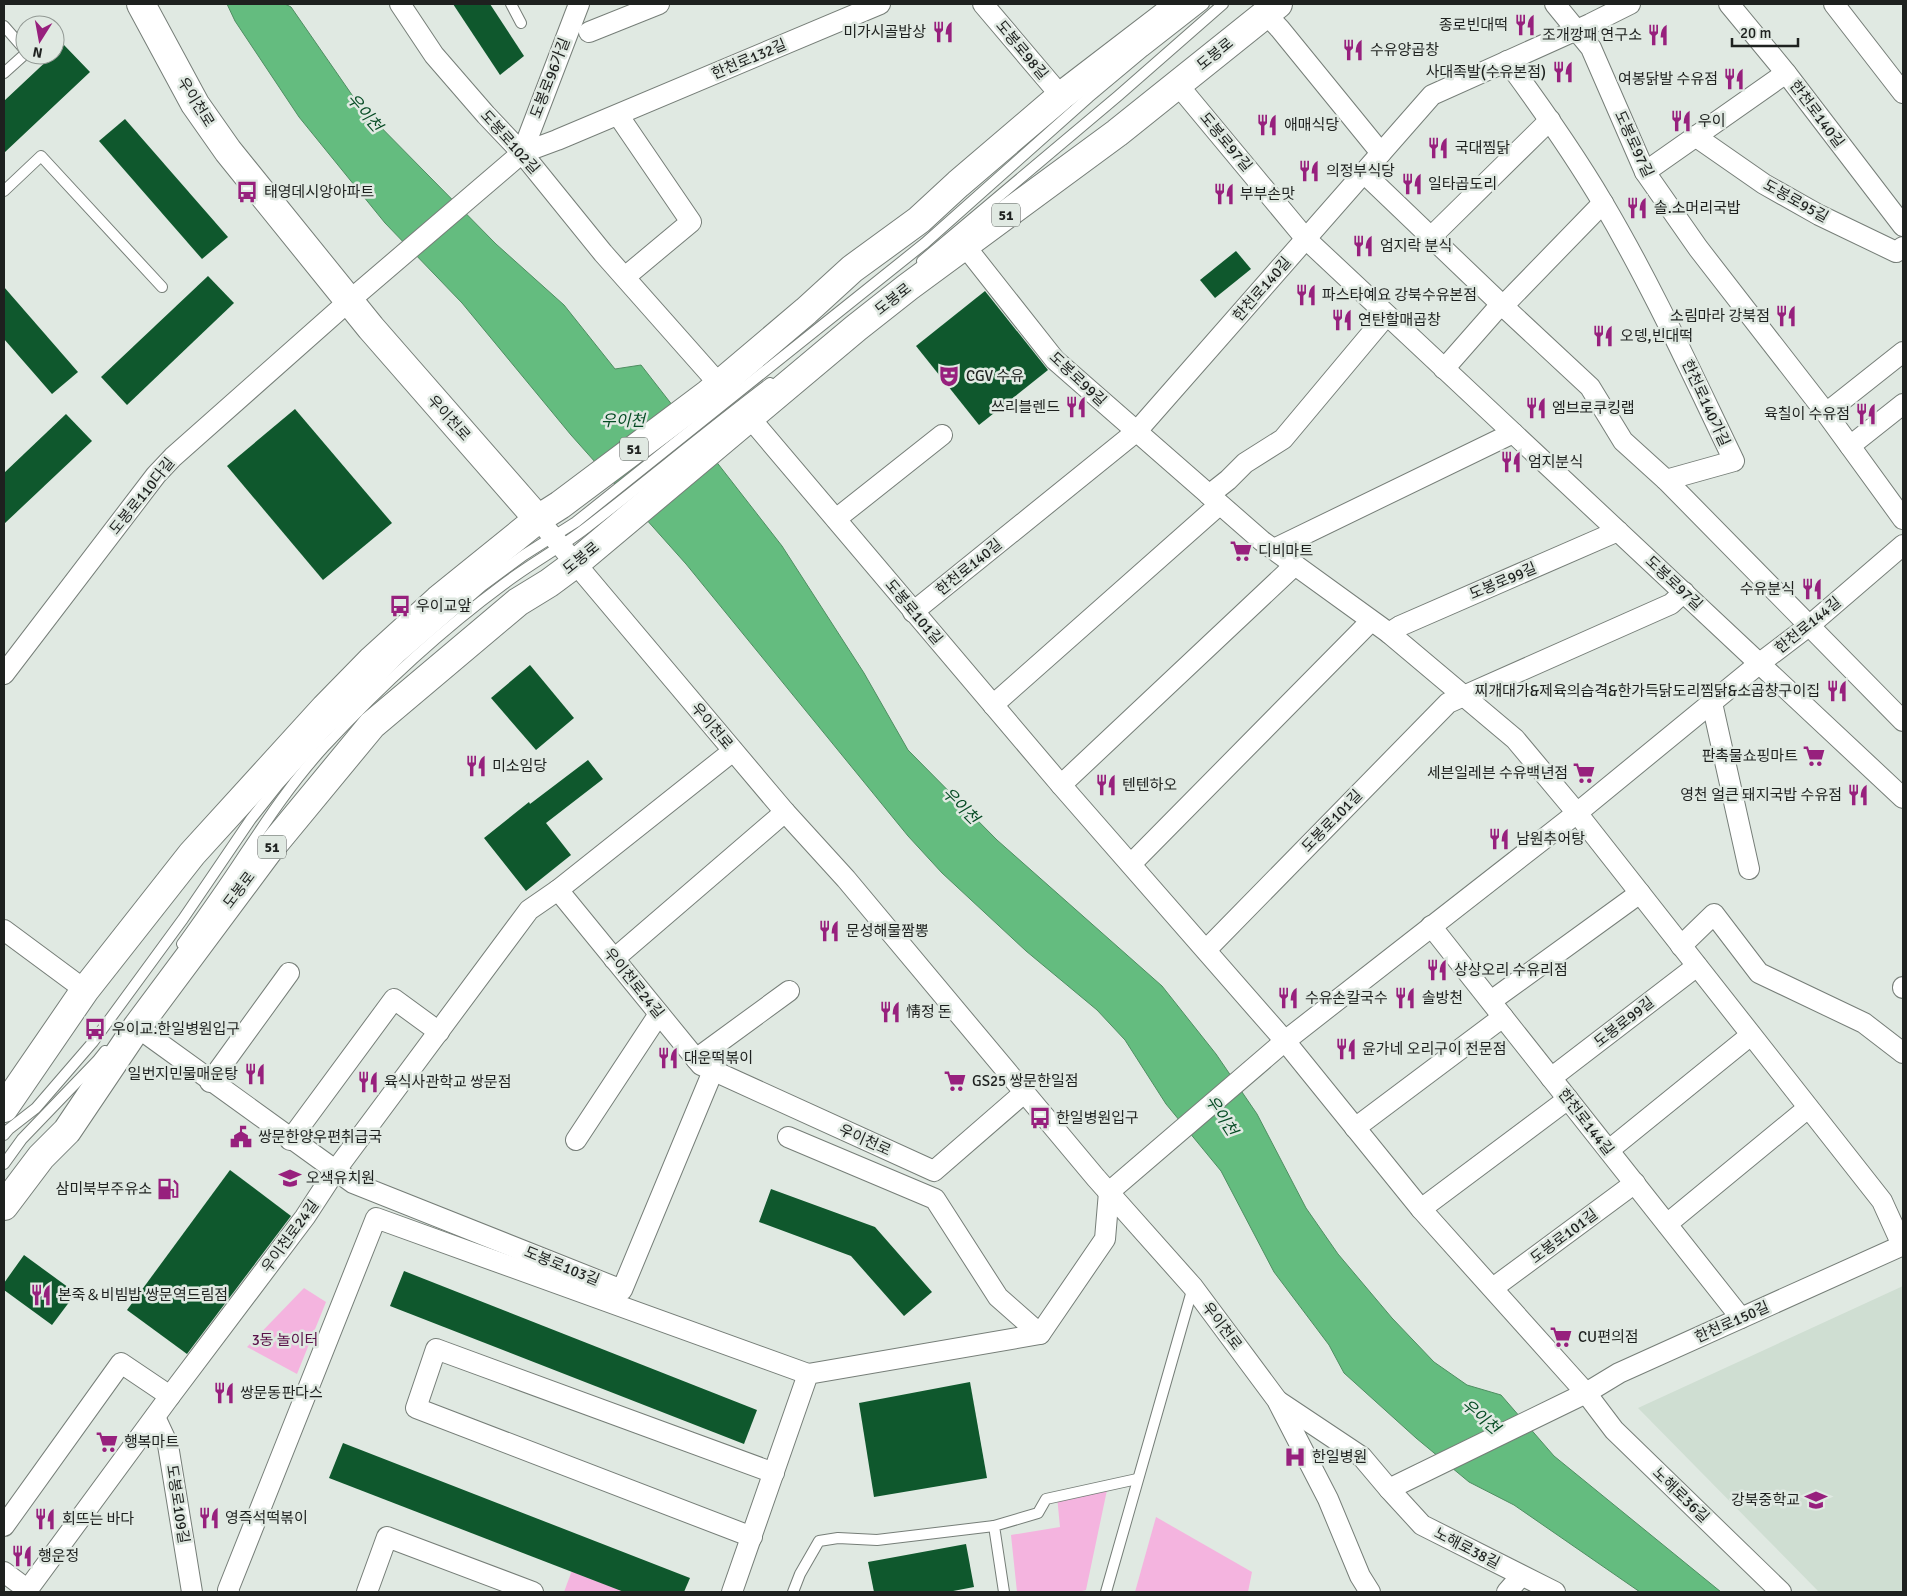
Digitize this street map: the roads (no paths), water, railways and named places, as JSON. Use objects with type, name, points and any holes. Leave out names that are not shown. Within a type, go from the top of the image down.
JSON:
[{"type":"main road","name":"우이천로","points":[[141,4],[196,104],[228,151],[348,301],[424,391],[557,541]]},
{"type":"main road","name":"51","points":[[715,395],[852,269],[919,220],[958,184],[1062,96],[1181,4]]},
{"type":"main road","name":"도봉로","points":[[4,1108],[85,990],[192,854],[350,682],[438,600],[557,541],[591,537],[908,287],[1117,133],[1272,9]]},
{"type":"main road","name":"도봉로","points":[[4,1206],[41,1157],[67,1131],[137,1028],[268,851],[372,725],[518,602],[557,541],[568,513],[715,395]]},
{"type":"street","name":"도봉로102길","points":[[400,4],[434,55],[486,116],[517,157],[625,277],[715,395]]},
{"type":"street","name":"도봉로96가길","points":[[517,157],[580,4]]},
{"type":"street","points":[[589,32],[659,4]]},
{"type":"street","name":"한천로132길","points":[[517,157],[880,4]]},
{"type":"street","name":"도봉로98길","points":[[983,4],[1062,96]]},
{"type":"street","name":"도봉로97길","points":[[1555,4],[1591,48],[1645,172],[1698,248],[1826,413],[1903,519]]},
{"type":"street","name":"한천로140길","points":[[914,612],[1137,431],[1432,94],[1630,4]]},
{"type":"street","name":"한천로140길","points":[[1729,4],[1786,73],[1903,226]]},
{"type":"street","points":[[1834,4],[1903,93]]},
{"type":"street","name":"도봉로","points":[[1272,9],[1381,153]]},
{"type":"street","name":"한천로140가길","points":[[1508,61],[1550,120],[1603,203],[1674,336],[1734,461],[1666,480]]},
{"type":"street","points":[[1645,172],[1786,73]]},
{"type":"street","name":"도봉로97길","points":[[1178,85],[1306,239],[1386,316],[1903,798]]},
{"type":"street","points":[[618,115],[691,222],[625,277]]},
{"type":"street","points":[[1431,237],[1550,120]]},
{"type":"street","name":"도봉로95길","points":[[1695,136],[1764,184],[1819,214],[1896,252],[1903,247]]},
{"type":"street","name":"도봉로110다길","points":[[4,674],[156,475],[173,457],[348,301],[517,157]]},
{"type":"street","points":[[1364,173],[1590,387],[1623,441],[1666,480],[1903,721]]},
{"type":"street","points":[[1444,369],[1495,311],[1503,306],[1603,203]]},
{"type":"street","name":"도봉로99길","points":[[965,246],[1055,360],[1214,500],[1274,550],[1389,633],[1515,738],[1577,813],[1882,1201],[1903,1245]]},
{"type":"street","points":[[992,704],[1214,500],[1228,480],[1245,463],[1283,439],[1386,316]]},
{"type":"street","points":[[1826,413],[1903,352]]},
{"type":"street","points":[[1850,446],[1903,404]]},
{"type":"street","name":"도봉로101길","points":[[738,420],[836,519],[1061,785],[1285,1041],[1421,1209],[1586,1393]]},
{"type":"street","points":[[1274,550],[1513,433]]},
{"type":"street","points":[[836,519],[942,435]]},
{"type":"street","name":"도봉로99길","points":[[1389,633],[1400,626],[1618,531]]},
{"type":"street","name":"우이천로","points":[[557,541],[733,751],[846,879],[1024,1092],[1192,1287],[1277,1400],[1328,1499],[1360,1576],[1370,1592]]},
{"type":"street","name":"한천로144길","points":[[1109,1192],[1285,1041],[1577,813],[1760,663],[1810,625],[1903,545]]},
{"type":"street","points":[[1061,785],[1295,565]]},
{"type":"street","points":[[1463,696],[1671,604],[1684,592]]},
{"type":"street","points":[[1131,864],[1371,621]]},
{"type":"street","name":"도봉로101길","points":[[1206,950],[1448,703],[1463,696]]},
{"type":"street","points":[[1712,703],[1750,869]]},
{"type":"street","name":"우이천로24길","points":[[4,1572],[27,1591],[170,1396],[305,1217],[335,1171],[530,910],[558,890],[733,751]]},
{"type":"street","points":[[614,959],[785,812]]},
{"type":"street","name":"우이천로24길","points":[[558,890],[701,1065],[713,1072]]},
{"type":"street","points":[[1491,1001],[1640,893]]},
{"type":"street","points":[[1681,946],[1714,914],[1759,972],[1864,1024],[1903,1053]]},
{"type":"street","name":"한천로144길","points":[[1431,926],[1741,1318]]},
{"type":"street","points":[[4,930],[85,990]]},
{"type":"street","name":"도봉로99길","points":[[1551,1078],[1696,966]]},
{"type":"street","points":[[210,1082],[289,972]]},
{"type":"street","points":[[696,1059],[788,991]]},
{"type":"street","points":[[290,1140],[394,999],[439,1032]]},
{"type":"street","points":[[576,1140],[659,1014]]},
{"type":"street","points":[[1355,1128],[1503,1017]]},
{"type":"street","name":"도봉로103길","points":[[137,1028],[290,1140],[353,1183],[622,1290],[713,1072]]},
{"type":"street","points":[[1609,1150],[1751,1035]]},
{"type":"street","name":"우이천로","points":[[713,1072],[934,1171],[1024,1092]]},
{"type":"street","points":[[1421,1209],[1568,1099]]},
{"type":"street","points":[[1667,1224],[1808,1108]]},
{"type":"street","points":[[788,1138],[935,1199],[998,1297],[1040,1334]]},
{"type":"street","name":"도봉로101길","points":[[1493,1288],[1635,1183]]},
{"type":"street","points":[[229,1592],[228,1590],[376,1218],[808,1374],[1040,1334],[1105,1239],[1109,1192]]},
{"type":"street","name":"한천로150길","points":[[1392,1488],[1586,1393],[1619,1373],[1903,1245]]},
{"type":"street","points":[[752,1537],[416,1408],[436,1348],[774,1473]]},
{"type":"street","points":[[4,1526],[121,1363],[170,1396]]},
{"type":"street","points":[[732,1592],[808,1374]]},
{"type":"street","name":"노해로36길","points":[[1586,1393],[1614,1430],[1781,1592]]},
{"type":"street","points":[[1277,1400],[1362,1457],[1392,1488]]},
{"type":"street","name":"도봉로109길","points":[[155,1417],[168,1444],[192,1592]]},
{"type":"street","name":"노해로38길","points":[[1392,1488],[1422,1525],[1555,1592]]},
{"type":"street","points":[[367,1592],[386,1537],[533,1592]]},
{"type":"street","points":[[1507,1592],[1521,1576]]},
{"type":"lane","points":[[512,4],[521,23]]},
{"type":"lane","points":[[715,395],[925,243],[1089,97],[1204,4]]},
{"type":"lane","points":[[915,266],[1118,96],[1222,4]]},
{"type":"lane","points":[[4,26],[25,50],[24,55],[4,73]]},
{"type":"lane","points":[[4,191],[41,156],[162,287]]},
{"type":"lane","points":[[809,354],[894,285]]},
{"type":"lane","points":[[738,420],[779,376]]},
{"type":"lane","points":[[176,953],[264,822],[324,747],[445,630],[557,541]]},
{"type":"lane","points":[[4,1136],[9,1129],[36,1108],[93,1042],[183,919],[251,819],[320,737],[386,671],[496,574],[557,541]]},
{"type":"lane","points":[[4,1164],[34,1127],[97,1062],[113,1039]]},
{"type":"lane","points":[[1106,1592],[1192,1287]]},
{"type":"lane","points":[[792,1592],[800,1574],[820,1541],[838,1538],[877,1540],[994,1526],[1038,1513],[1046,1499],[1137,1479]]},
{"type":"lane","points":[[994,1526],[1004,1592]]},
{"type":"water","name":"우이천","points":[[227,4],[285,4],[291,7],[359,105],[496,244],[564,305],[615,369],[641,365],[782,546],[864,673],[908,750],[997,840],[1162,986],[1216,1054],[1257,1114],[1306,1208],[1338,1254],[1392,1318],[1434,1362],[1467,1385],[1501,1395],[1554,1456],[1721,1592],[1640,1592],[1514,1505],[1469,1482],[1416,1438],[1344,1373],[1329,1345],[1274,1272],[1221,1171],[1166,1104],[1125,1040],[1097,1010],[1026,951],[942,873],[908,836],[686,564],[571,435],[462,303],[385,223],[299,117],[235,21]]},
{"type":"place","name":"종로빈대떡","points":[[1525,25]]},
{"type":"place","name":"미가시골밥상","points":[[943,32]]},
{"type":"place","name":"조개깡패 연구소","points":[[1658,35]]},
{"type":"place","name":"수유양곱창","points":[[1353,50]]},
{"type":"place","name":"사대족발(수유본점)","points":[[1563,72]]},
{"type":"place","name":"여봉닭발 수유점","points":[[1734,79]]},
{"type":"place","name":"우이","points":[[1681,121]]},
{"type":"place","name":"애매식당","points":[[1267,125]]},
{"type":"place","name":"국대찜닭","points":[[1438,148]]},
{"type":"place","name":"의정부식당","points":[[1309,171]]},
{"type":"place","name":"일타곱도리","points":[[1412,184]]},
{"type":"place","name":"태영데시앙아파트","points":[[247,192]]},
{"type":"place","name":"부부손맛","points":[[1224,194]]},
{"type":"place","name":"솔.소머리국밥","points":[[1637,208]]},
{"type":"place","name":"엄지락 분식","points":[[1363,246]]},
{"type":"place","name":"파스타예요 강북수유본점","points":[[1306,295]]},
{"type":"place","name":"소림마라 강북점","points":[[1786,316]]},
{"type":"place","name":"연탄할매곱창","points":[[1342,320]]},
{"type":"place","name":"오뎅,빈대떡","points":[[1603,336]]},
{"type":"place","name":"CGV 수유","points":[[949,376]]},
{"type":"place","name":"쓰리블렌드","points":[[1076,407]]},
{"type":"place","name":"엠브로쿠킹랩","points":[[1536,408]]},
{"type":"place","name":"육칠이 수유점","points":[[1866,414]]},
{"type":"place","name":"엄지분식","points":[[1511,462]]},
{"type":"place","name":"디비마트","points":[[1241,551]]},
{"type":"place","name":"수유분식","points":[[1812,589]]},
{"type":"place","name":"우이교앞","points":[[400,606]]},
{"type":"place","name":"찌개대가&제육의습격&한가득닭도리찜닭&소곱창구이집","points":[[1837,691]]},
{"type":"place","name":"판촉물쇼핑마트","points":[[1814,756]]},
{"type":"place","name":"미소임당","points":[[476,766]]},
{"type":"place","name":"세븐일레븐 수유백년점","points":[[1584,773]]},
{"type":"place","name":"텐텐하오","points":[[1106,785]]},
{"type":"place","name":"영천 얼큰 돼지국밥 수유점","points":[[1858,795]]},
{"type":"place","name":"남원추어탕","points":[[1499,839]]},
{"type":"place","name":"문성해물짬뽕","points":[[829,931]]},
{"type":"place","name":"상상오리 수유리점","points":[[1437,970]]},
{"type":"place","name":"수유손칼국수","points":[[1288,998]]},
{"type":"place","name":"솔방천","points":[[1405,998]]},
{"type":"place","name":"情정 돈","points":[[890,1012]]},
{"type":"place","name":"우이교.한일병원입구","points":[[95,1029]]},
{"type":"place","name":"윤가네 오리구이 전문점","points":[[1346,1049]]},
{"type":"place","name":"대운떡볶이","points":[[668,1058]]},
{"type":"place","name":"일번지민물매운탕","points":[[255,1074]]},
{"type":"place","name":"GS25 쌍문한일점","points":[[955,1081]]},
{"type":"place","name":"육식사관학교 쌍문점","points":[[368,1082]]},
{"type":"place","name":"한일병원입구","points":[[1040,1118]]},
{"type":"place","name":"쌍문한양우편취급국","points":[[241,1137]]},
{"type":"place","name":"오색유치원","points":[[290,1178]]},
{"type":"place","name":"삼미북부주유소","points":[[168,1189]]},
{"type":"place","name":"본죽＆비빔밥 쌍문역드림점","points":[[41,1295]]},
{"type":"place","name":"CU편의점","points":[[1561,1337]]},
{"type":"place","name":"쌍문동판다스","points":[[224,1393]]},
{"type":"place","name":"행복마트","points":[[107,1442]]},
{"type":"place","name":"한일병원","points":[[1295,1457]]},
{"type":"place","name":"강북중학교","points":[[1816,1500]]},
{"type":"place","name":"영즉석떡볶이","points":[[209,1518]]},
{"type":"place","name":"회뜨는 바다","points":[[45,1519]]},
{"type":"place","name":"행운정","points":[[22,1556]]},
{"type":"park label","name":"3동 놀이터","points":[[285,1340]]}]
